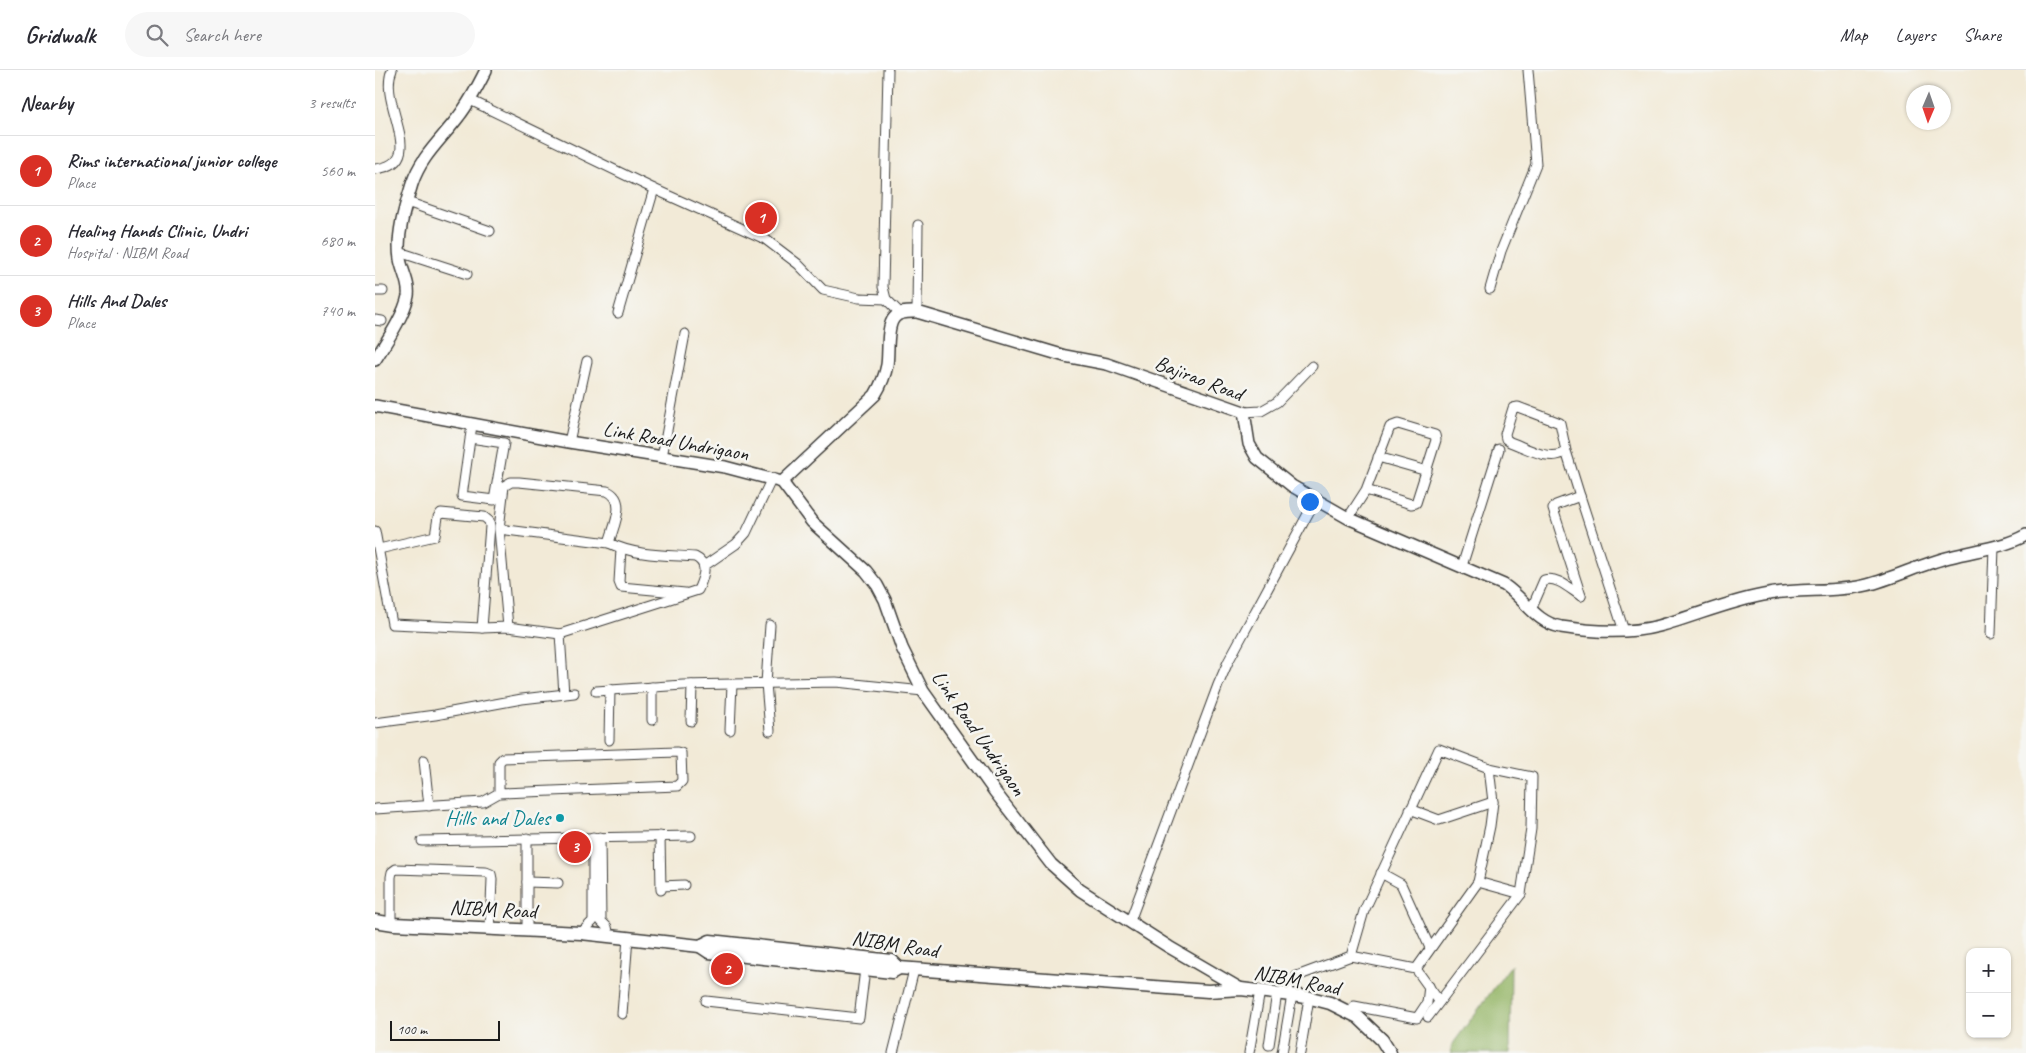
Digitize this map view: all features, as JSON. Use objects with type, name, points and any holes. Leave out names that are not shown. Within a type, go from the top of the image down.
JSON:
[{"type":"main road","name":"NIBM Road","points":[[375,921],[581,933],[700,946],[710,941],[892,961],[899,968],[914,970],[1208,991],[1241,989],[1285,994],[1330,1003],[1358,1017],[1382,1040],[1390,1053]]},
{"type":"main road","points":[[700,946],[709,952],[892,972],[899,968]]},
{"type":"street","points":[[375,170],[390,166],[401,157],[402,150],[398,127],[391,104],[389,76],[392,70]]},
{"type":"street","points":[[375,360],[394,328],[408,297],[399,252],[402,223],[407,202],[421,163],[470,100],[486,70]]},
{"type":"street","points":[[704,566],[736,544],[746,533],[782,478],[807,459],[875,395],[883,381],[887,365],[891,324],[894,317],[899,313],[887,299],[883,287],[888,70]]},
{"type":"street","points":[[1490,288],[1501,250],[1536,164],[1528,70]]},
{"type":"street","points":[[470,100],[654,189],[765,239],[797,264],[823,290],[859,298],[887,299]]},
{"type":"street","points":[[618,313],[654,189]]},
{"type":"street","points":[[407,202],[490,231]]},
{"type":"street","points":[[917,312],[918,225]]},
{"type":"street","points":[[399,252],[467,274]]},
{"type":"street","name":"Bajirao Road","points":[[899,313],[917,312],[1065,356],[1107,364],[1244,412],[1249,444],[1257,458],[1292,486],[1348,518],[1504,585],[1515,592],[1546,623],[1560,626],[1624,631],[1658,626],[1769,594],[1867,585],[1948,557],[1994,547],[2017,540],[2026,535]]},
{"type":"street","points":[[662,457],[685,334]]},
{"type":"street","points":[[569,442],[587,361]]},
{"type":"street","points":[[1244,412],[1261,410],[1277,402],[1312,366]]},
{"type":"street","name":"Link Road Undrigaon","points":[[375,406],[472,425],[782,478],[812,522],[860,566],[877,585],[885,600],[902,648],[923,691],[995,792],[1051,864],[1080,890],[1169,947],[1241,989]]},
{"type":"street","points":[[1566,451],[1560,456],[1552,457],[1506,439],[1505,434],[1513,408],[1518,407],[1560,423],[1566,451],[1624,631]]},
{"type":"street","points":[[1348,518],[1366,490],[1390,427],[1395,424],[1433,433],[1436,440],[1417,501],[1414,504],[1366,490]]},
{"type":"street","points":[[470,438],[504,443],[494,500],[462,496],[470,438],[472,425]]},
{"type":"street","points":[[1462,566],[1499,449]]},
{"type":"street","points":[[1378,457],[1427,471]]},
{"type":"street","points":[[508,626],[499,529],[504,486],[511,482],[613,493],[617,500],[618,511],[609,543]]},
{"type":"street","points":[[1531,610],[1544,580],[1549,578],[1555,579],[1581,596],[1553,509],[1556,505],[1580,496]]},
{"type":"street","points":[[1130,921],[1228,662],[1316,500]]},
{"type":"street","points":[[379,549],[435,536],[438,517],[441,513],[484,518],[489,521],[491,526],[482,628]]},
{"type":"street","points":[[375,532],[392,624],[482,628],[508,626],[560,634],[690,594],[698,590],[704,575],[704,566],[701,560],[695,557],[650,554],[621,549],[609,543],[499,529]]},
{"type":"street","points":[[1991,634],[1994,547]]},
{"type":"street","points":[[621,549],[619,582],[621,587],[690,594]]},
{"type":"street","points":[[769,625],[766,683],[770,731]]},
{"type":"street","points":[[560,634],[564,694]]},
{"type":"street","points":[[596,691],[692,685],[836,682],[923,691]]},
{"type":"street","points":[[730,730],[732,684]]},
{"type":"street","points":[[691,721],[692,685]]},
{"type":"street","points":[[652,687],[652,720]]},
{"type":"street","points":[[609,740],[610,689]]},
{"type":"street","points":[[375,723],[435,715],[522,699],[574,693]]},
{"type":"street","points":[[1351,956],[1363,911],[1439,749],[1489,768],[1532,777],[1531,829],[1521,894],[1428,1017]]},
{"type":"street","points":[[375,810],[483,802],[499,793],[677,786],[681,781],[682,757],[681,753],[677,752],[503,758],[499,762],[499,793]]},
{"type":"street","points":[[424,760],[429,806]]},
{"type":"street","points":[[1416,969],[1478,882],[1493,802],[1489,768]]},
{"type":"street","points":[[1410,809],[1439,820],[1493,802]]},
{"type":"street","points":[[660,836],[661,888],[684,886]]},
{"type":"street","points":[[422,841],[691,836]]},
{"type":"street","points":[[581,933],[593,921],[597,882],[597,837]]},
{"type":"street","points":[[527,838],[527,931]]},
{"type":"street","points":[[391,923],[391,877],[392,872],[396,869],[487,872],[491,874],[492,879],[490,929]]},
{"type":"street","points":[[1381,873],[1401,884],[1430,948]]},
{"type":"street","points":[[527,882],[558,883]]},
{"type":"street","points":[[597,882],[601,921],[607,927],[609,936]]},
{"type":"street","points":[[1478,882],[1521,894]]},
{"type":"street","points":[[621,1014],[628,938]]},
{"type":"street","points":[[1269,1045],[1285,994],[1289,985],[1297,976],[1351,956],[1416,969],[1439,1001]]},
{"type":"street","points":[[706,1001],[859,1018],[865,969]]},
{"type":"street","points":[[893,1053],[914,970]]},
{"type":"street","points":[[1354,1006],[1417,1018],[1427,1003],[1429,986]]},
{"type":"street","points":[[1249,1053],[1260,991]]},
{"type":"street","points":[[1282,1053],[1285,994]]},
{"type":"street","points":[[1300,1053],[1309,998]]},
{"type":"green space","points":[[1511,965],[1510,1053],[1451,1053],[1452,1045]]},
{"type":"place","name":"Rims international junior college","points":[[761,218]]},
{"type":"place","name":"Hills and Dales","points":[[560,818]]},
{"type":"place","name":"Hills And Dales","points":[[575,847]]},
{"type":"place","name":"Healing Hands Clinic, Undri","points":[[727,969]]}]
